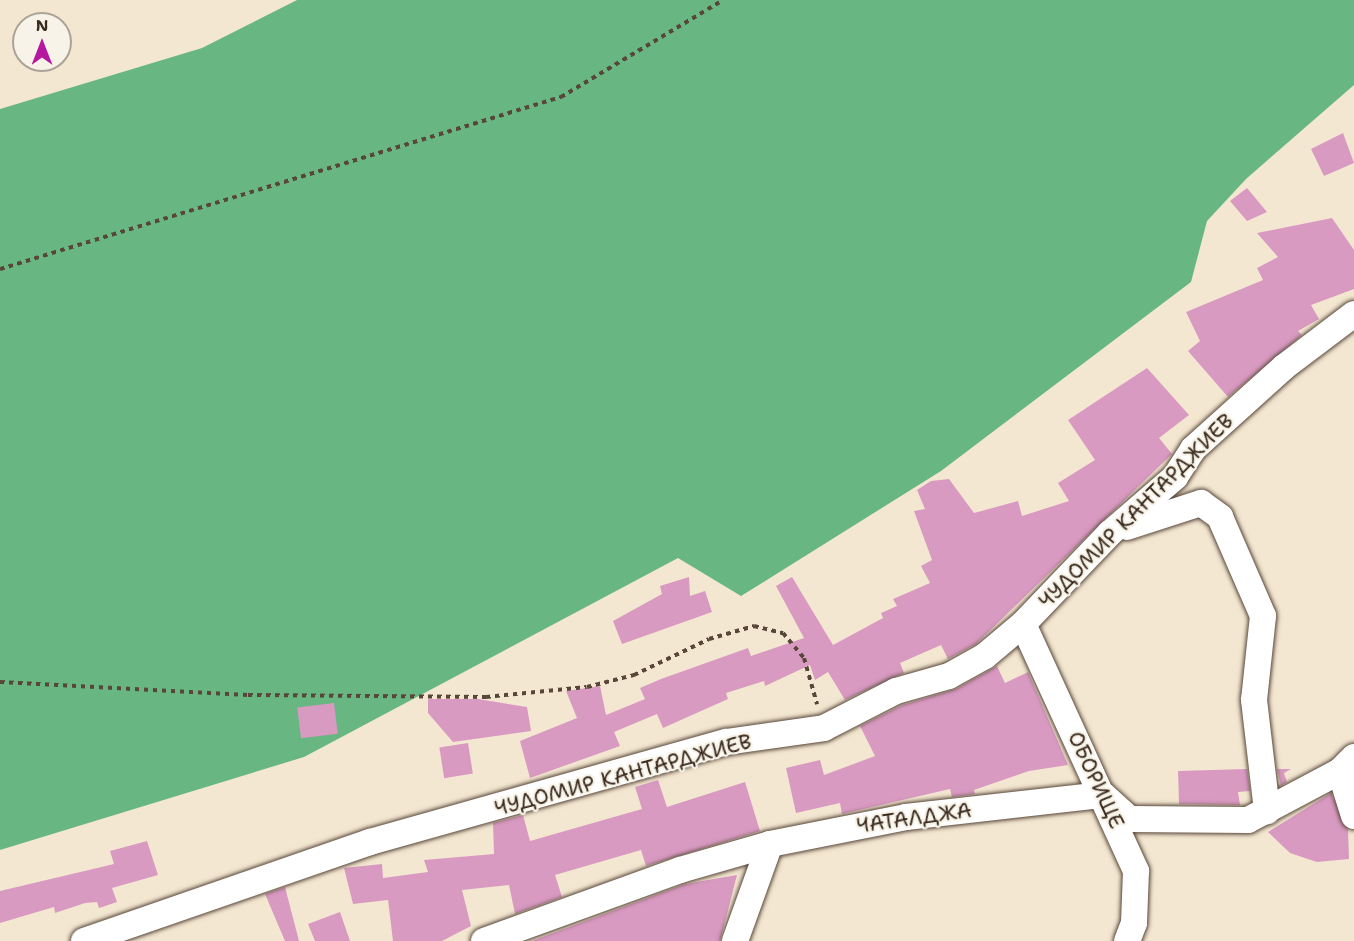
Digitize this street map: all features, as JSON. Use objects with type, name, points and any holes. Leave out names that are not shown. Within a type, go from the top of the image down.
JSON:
[{"type":"street","name":"ЧУДОМИР КАНТАРДЖИЕВ","points":[[84,941],[370,842],[726,742],[824,728],[896,691],[949,675],[985,656],[1023,624],[1110,533],[1175,477],[1193,449],[1284,367],[1354,314]]},
{"type":"street","points":[[1110,533],[1196,504],[1217,511],[1263,616],[1254,700],[1267,811]]},
{"type":"street","name":"ОБОРИЩЕ","points":[[1023,624],[1136,871],[1134,923],[1127,941]]},
{"type":"street","points":[[1103,795],[1130,819],[1248,820],[1347,764],[1354,816]]},
{"type":"street","name":"ЧАТАЛДЖА","points":[[484,941],[770,844],[906,816],[1103,795]]},
{"type":"street","points":[[735,941],[770,844]]},
{"type":"path","points":[[0,269],[561,97],[723,0]]},
{"type":"path","points":[[0,682],[248,695],[486,697],[606,682],[754,627],[783,633],[804,658],[824,728]]},
{"type":"green space","points":[[297,0],[1354,0],[1354,85],[1246,179],[1207,221],[1191,282],[941,471],[741,596],[678,558],[304,757],[0,850],[0,109],[202,48]]},
{"type":"building","points":[[1343,133],[1354,163],[1324,176],[1311,149]]},
{"type":"building","points":[[1247,188],[1267,212],[1247,221],[1230,201]]},
{"type":"building","points":[[1332,218],[1354,250],[1354,289],[1311,305],[1319,319],[1298,331],[1302,335],[1228,397],[1188,351],[1200,341],[1186,312],[1263,280],[1257,268],[1278,257],[1257,233]]},
{"type":"building","points":[[1147,368],[1189,415],[1159,438],[1172,454],[976,644],[948,659],[941,645],[900,663],[904,673],[845,700],[828,672],[815,680],[810,665],[765,686],[764,681],[726,693],[728,699],[663,728],[657,714],[614,732],[620,746],[530,778],[520,741],[577,718],[566,691],[600,686],[606,715],[645,699],[640,688],[661,679],[748,648],[751,656],[804,638],[776,586],[792,577],[833,645],[883,618],[881,613],[897,606],[893,599],[930,583],[921,566],[932,560],[914,511],[925,509],[917,490],[931,481],[949,479],[974,513],[1018,501],[1022,516],[1069,501],[1058,483],[1095,460],[1068,420]]},
{"type":"building","points":[[689,577],[690,596],[705,591],[712,612],[622,644],[613,621],[662,594],[660,586]]},
{"type":"building","points":[[997,666],[1005,683],[1028,672],[1068,765],[1029,771],[974,790],[975,794],[952,797],[950,789],[842,814],[840,803],[796,813],[786,768],[820,760],[824,775],[875,756],[860,726],[902,705],[956,689]]},
{"type":"building","points":[[428,699],[478,699],[527,707],[531,731],[453,742],[428,713]]},
{"type":"building","points":[[334,703],[338,734],[301,738],[297,708]]},
{"type":"building","points":[[468,743],[473,774],[444,778],[439,748]]},
{"type":"building","points":[[1247,769],[1250,791],[1238,792],[1240,805],[1179,804],[1178,771]]},
{"type":"building","points":[[1277,769],[1291,769],[1284,773],[1287,782],[1281,786]]},
{"type":"building","points":[[658,780],[667,807],[745,782],[760,831],[646,866],[641,850],[555,875],[562,897],[515,914],[509,885],[462,890],[471,926],[442,941],[393,941],[388,900],[353,904],[344,868],[382,864],[383,878],[428,872],[424,860],[494,854],[493,823],[523,815],[530,841],[642,809],[635,787]]},
{"type":"building","points":[[1331,793],[1348,829],[1349,859],[1317,862],[1290,853],[1268,832]]},
{"type":"building","points":[[147,841],[158,875],[112,888],[117,902],[99,908],[97,902],[85,903],[55,913],[54,907],[0,923],[0,891],[114,864],[110,851]]},
{"type":"building","points":[[737,875],[720,941],[532,941],[685,884]]},
{"type":"building","points":[[285,887],[299,941],[285,941],[265,894]]},
{"type":"building","points":[[340,912],[350,941],[315,941],[308,924]]}]
